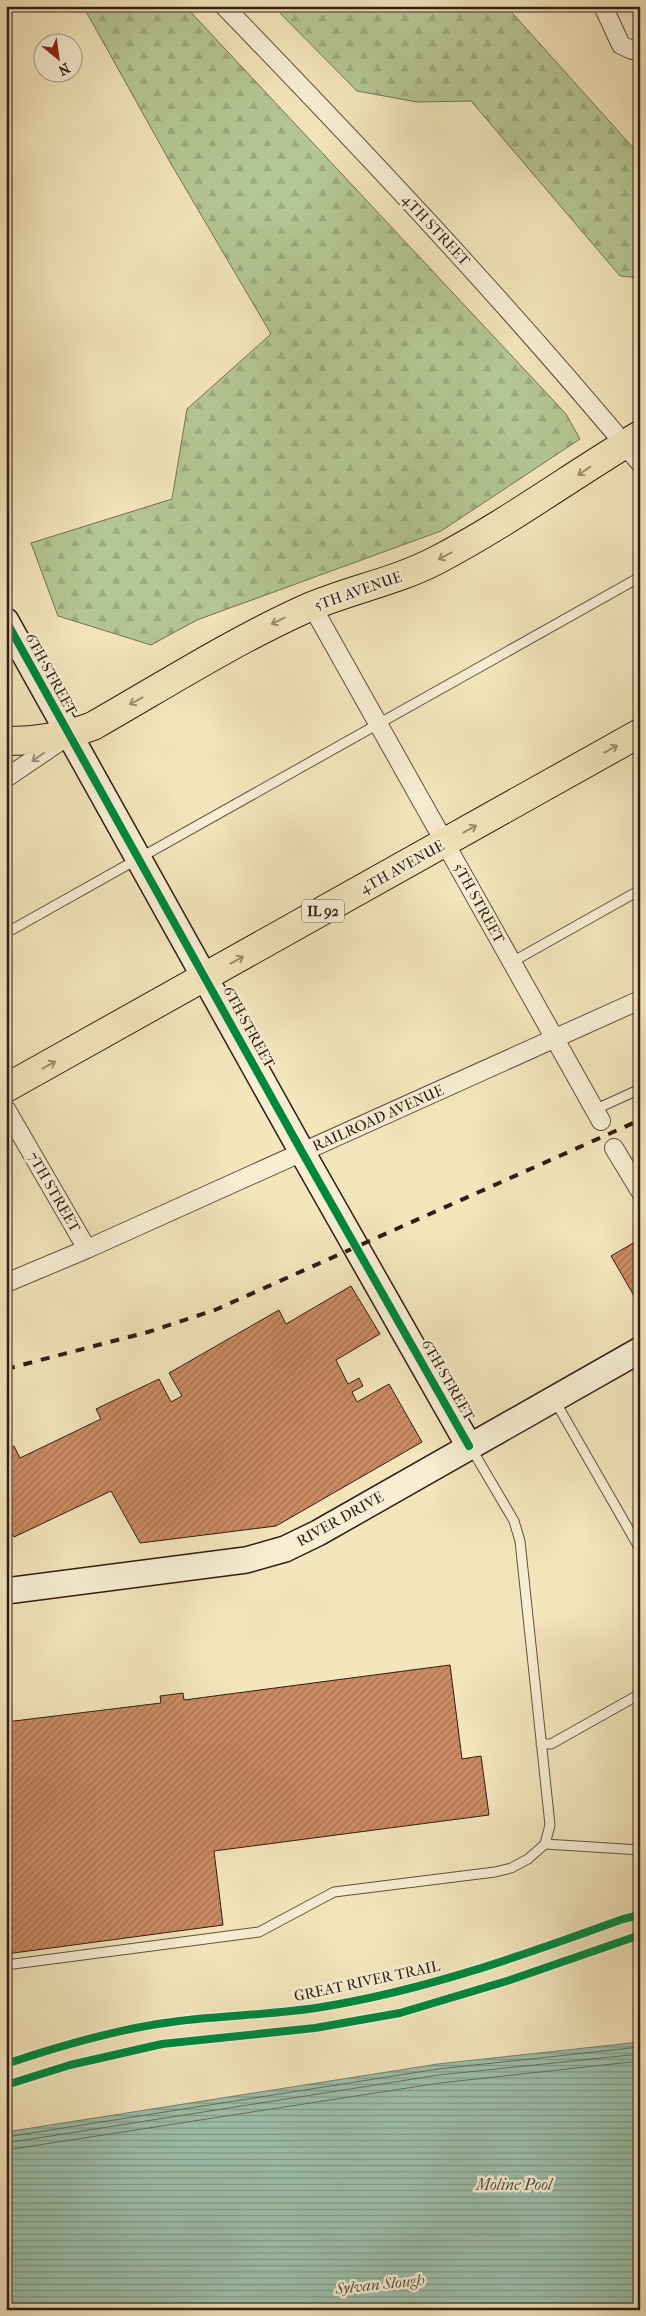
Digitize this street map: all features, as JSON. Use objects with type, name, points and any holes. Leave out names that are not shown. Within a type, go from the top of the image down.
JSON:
[{"type":"main road","name":"5TH AVENUE","points":[[6,741],[29,741],[69,735],[93,726],[274,623],[312,606],[409,573],[434,561],[635,447]]},
{"type":"main road","name":"4TH AVENUE","points":[[6,1088],[640,733]]},
{"type":"street","name":"4TH STREET","points":[[224,6],[430,224],[635,447]]},
{"type":"street","points":[[603,6],[621,45],[632,50],[640,49]]},
{"type":"street","name":"5TH STREET","points":[[312,606],[598,1115]]},
{"type":"street","name":"6TH STREET","points":[[6,621],[302,1152],[469,1446]]},
{"type":"street","name":"5TH AVENUE","points":[[6,778],[69,735]]},
{"type":"street","name":"RAILROAD AVENUE","points":[[6,1283],[87,1249],[640,1000]]},
{"type":"street","name":"7TH STREET","points":[[6,1109],[87,1249]]},
{"type":"street","points":[[614,1148],[640,1191]]},
{"type":"street","name":"RIVER DRIVE","points":[[6,1591],[209,1566],[246,1560],[285,1549],[318,1533],[640,1350]]},
{"type":"lane","points":[[6,933],[640,577]]},
{"type":"lane","points":[[512,962],[640,890]]},
{"type":"lane","points":[[598,1115],[640,1089]]},
{"type":"lane","points":[[553,1399],[640,1549]]},
{"type":"lane","points":[[6,1965],[258,1932],[334,1892],[496,1872],[528,1860],[545,1844],[550,1825],[520,1541],[514,1521],[469,1446]]},
{"type":"lane","points":[[541,1744],[551,1744],[640,1694]]},
{"type":"lane","points":[[545,1844],[640,1850]]},
{"type":"green space","points":[[83,6],[185,6],[566,414],[580,439],[441,531],[197,620],[151,645],[58,616],[31,543],[172,499],[187,409],[271,334],[170,162]]},
{"type":"green space","points":[[273,6],[506,6],[636,151],[640,151],[640,278],[620,276],[471,101],[417,102],[357,91]]},
{"type":"water","name":"Moline Pool","points":[[640,2042],[640,2310],[6,2310],[6,2132],[438,2064]]},
{"type":"building","points":[[635,1242],[640,1250],[640,1306],[611,1256]]},
{"type":"building","points":[[351,1286],[380,1334],[336,1360],[348,1384],[359,1378],[363,1386],[352,1392],[357,1402],[389,1384],[422,1442],[276,1526],[140,1543],[111,1491],[14,1537],[6,1520],[6,1450],[14,1446],[20,1458],[101,1419],[96,1409],[159,1379],[171,1402],[182,1396],[169,1373],[279,1310],[286,1324]]},
{"type":"building","points":[[450,1665],[462,1759],[481,1756],[489,1815],[214,1851],[223,1925],[6,1954],[6,1722],[161,1703],[160,1696],[183,1693],[184,1700]]},
{"type":"railway","points":[[6,1369],[148,1332],[215,1310],[640,1120]]},
{"type":"cycle path","points":[[6,621],[302,1152],[469,1446]]},
{"type":"cycle path","name":"GREAT RIVER TRAIL","points":[[6,2064],[70,2044],[157,2024],[304,2010],[361,2000],[474,1970],[549,1946],[623,1919],[640,1915]]},
{"type":"cycle path","points":[[6,2085],[70,2065],[162,2044],[315,2028],[400,2013],[510,1980],[640,1935]]},
{"type":"water label","name":"Sylvan Slough","points":[[380,2284]]}]
